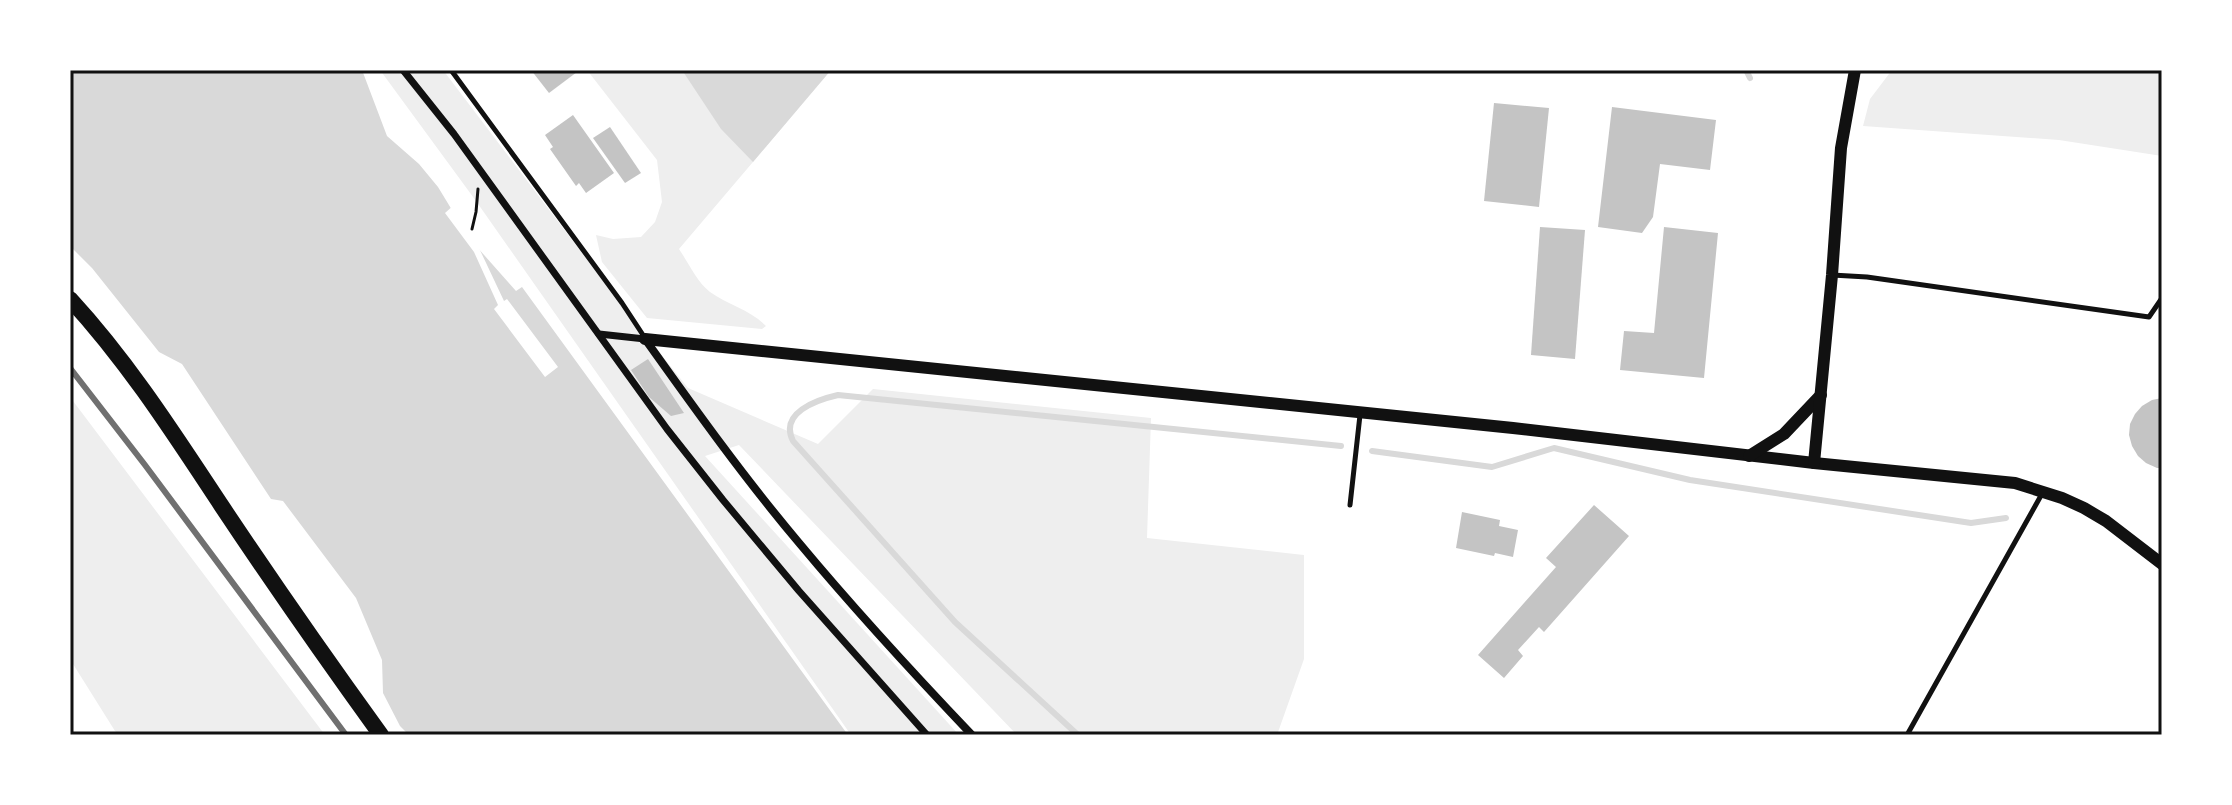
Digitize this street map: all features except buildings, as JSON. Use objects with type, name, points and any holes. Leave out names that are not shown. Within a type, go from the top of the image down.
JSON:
[{"type":"highway","points":[[70,299],[93,324],[159,413],[312,641],[381,735]]},
{"type":"street","points":[[403,70],[479,168],[667,429],[799,591],[927,735]]},
{"type":"street","points":[[1814,463],[1841,148],[1855,70]]},
{"type":"street","points":[[599,334],[2015,483],[2062,498],[2106,521],[2162,564]]},
{"type":"street","points":[[645,339],[798,542],[875,632],[972,735]]},
{"type":"street","points":[[1749,456],[1784,434],[1821,395]]},
{"type":"lane","points":[[451,70],[622,303],[645,339]]},
{"type":"lane","points":[[1832,275],[1867,277],[2149,317],[2162,298]]},
{"type":"lane","points":[[1350,505],[1360,413]]},
{"type":"lane","points":[[1907,735],[2043,492]]},
{"type":"path","points":[[472,229],[479,168]]},
{"type":"shaded area","points":[[70,70],[362,70],[387,136],[419,164],[438,187],[469,238],[516,291],[522,287],[848,735],[409,735],[400,726],[383,693],[382,660],[356,598],[283,501],[271,499],[182,364],[159,352],[92,268],[70,246]]},
{"type":"shaded area","points":[[380,70],[443,70],[688,388],[818,444],[873,389],[1151,418],[1147,538],[1304,555],[1304,659],[1277,735],[1017,735],[739,445],[705,456],[959,735],[851,735],[476,201]]},
{"type":"shaded area","points":[[587,70],[831,70],[679,249],[705,288],[760,320],[766,326],[762,329],[647,318],[602,262],[596,235],[613,239],[641,237],[655,222],[662,202],[657,160]]},
{"type":"shaded area","points":[[682,70],[831,70],[753,162],[721,129]]},
{"type":"shaded area","points":[[1892,70],[2162,70],[2162,156],[2059,140],[1863,126],[1870,99]]},
{"type":"shaded area","points":[[70,397],[325,735],[120,735],[115,731],[73,664],[70,666]]},
{"type":"pier","points":[[454,205],[472,235],[483,246],[479,248],[504,301],[507,299],[558,367],[545,377],[494,309],[498,305],[474,252],[445,213]]},
{"type":"waterway","points":[[1746,70],[1750,78]]},
{"type":"waterway","points":[[1078,735],[955,622],[793,441],[790,431],[795,415],[810,404],[838,395],[1341,446]]},
{"type":"waterway","points":[[1372,451],[1492,467],[1554,448],[1690,480],[1971,523],[2006,518]]},
{"type":"railway","points":[[70,368],[346,735]]}]
